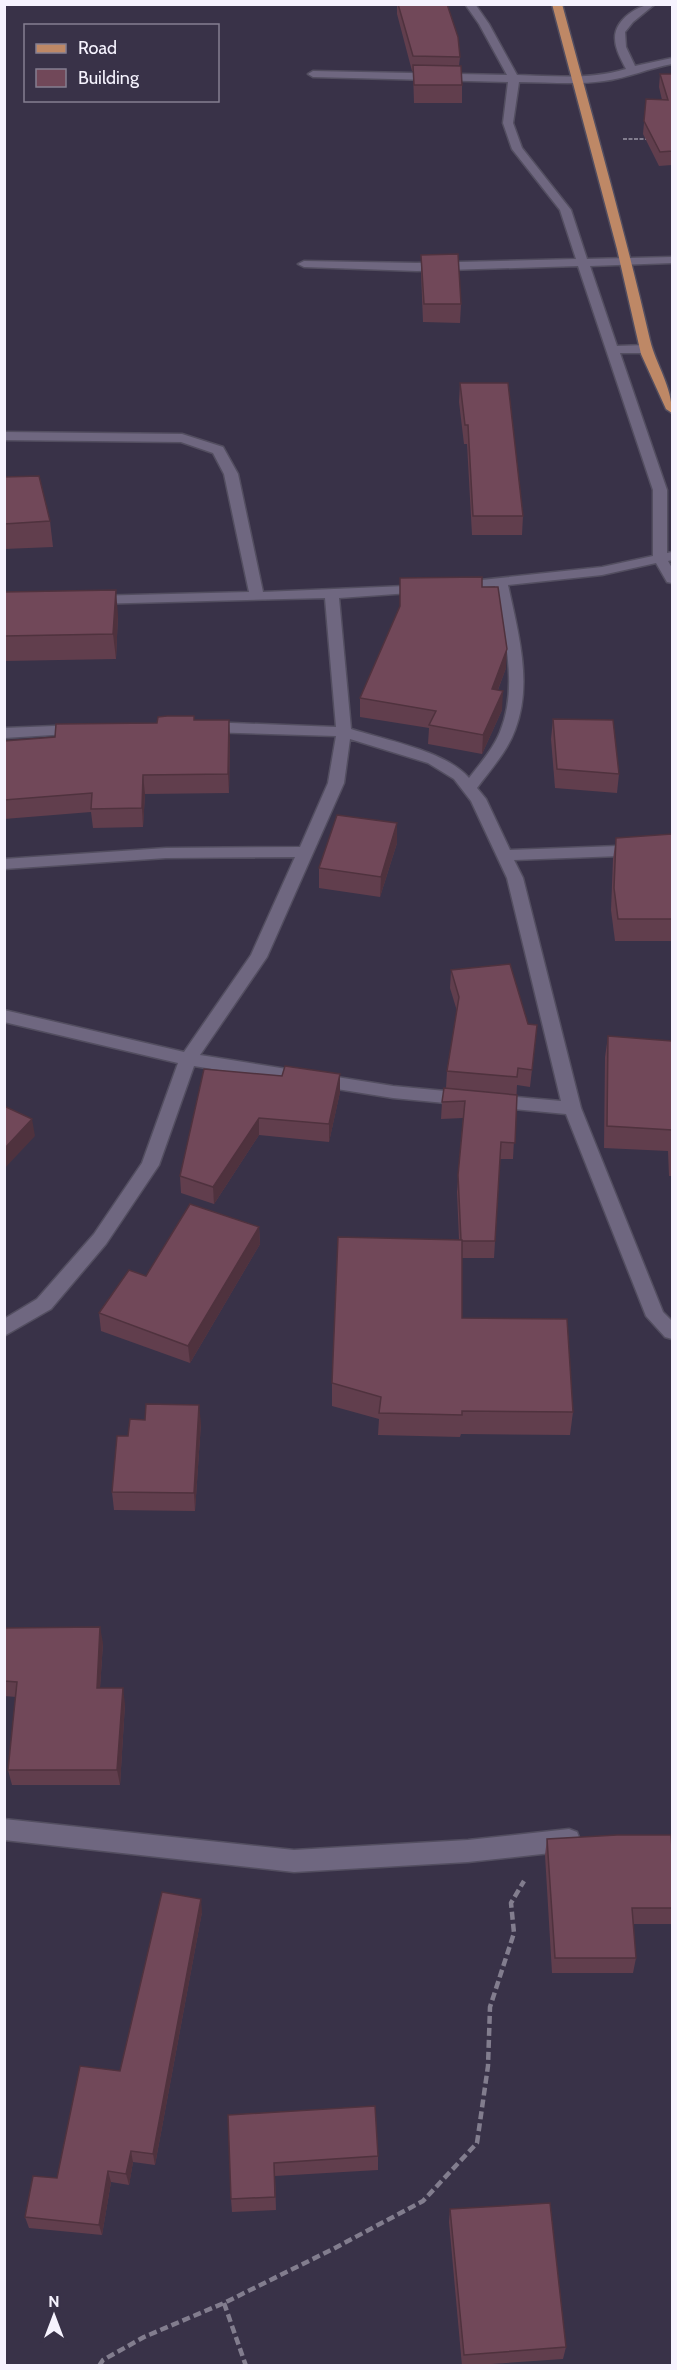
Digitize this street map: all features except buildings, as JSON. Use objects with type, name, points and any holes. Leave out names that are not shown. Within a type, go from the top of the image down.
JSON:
[{"type":"main road","points":[[560,5],[592,139],[623,249],[624,262],[646,350],[672,409]]},
{"type":"street","points":[[470,4],[484,24],[514,79],[508,123],[517,149],[565,210],[660,490],[666,557],[672,579]]},
{"type":"street","points":[[632,71],[619,39],[620,31],[625,21],[650,4]]},
{"type":"street","points":[[313,74],[579,80],[606,78],[652,64],[672,61]]},
{"type":"street","points":[[304,264],[417,267],[672,260]]},
{"type":"street","points":[[611,350],[646,350]]},
{"type":"street","points":[[4,436],[183,438],[218,450],[231,474],[257,596]]},
{"type":"street","points":[[77,601],[332,594],[501,583],[602,571],[666,557]]},
{"type":"street","points":[[469,789],[508,731],[517,681],[512,639],[501,583]]},
{"type":"street","points":[[4,1329],[44,1304],[100,1239],[150,1165],[188,1059],[259,957],[336,783],[344,732],[332,594]]},
{"type":"street","points":[[188,727],[344,732],[433,760],[459,776],[478,799],[515,878],[572,1108],[655,1316],[672,1332]]},
{"type":"street","points":[[4,733],[93,729]]},
{"type":"street","points":[[504,855],[672,849]]},
{"type":"street","points":[[4,864],[166,853],[305,852]]},
{"type":"street","points":[[4,1016],[188,1059],[393,1092],[572,1108]]},
{"type":"street","points":[[4,1829],[294,1861],[468,1851],[548,1841],[593,1839]]},
{"type":"path","points":[[592,139],[650,139]]},
{"type":"path","points":[[99,2366],[103,2360],[144,2337],[224,2302],[333,2249],[423,2201],[477,2143],[488,2066],[490,2007],[514,1934],[510,1903],[548,1841]]},
{"type":"path","points":[[224,2302],[246,2366]]}]
